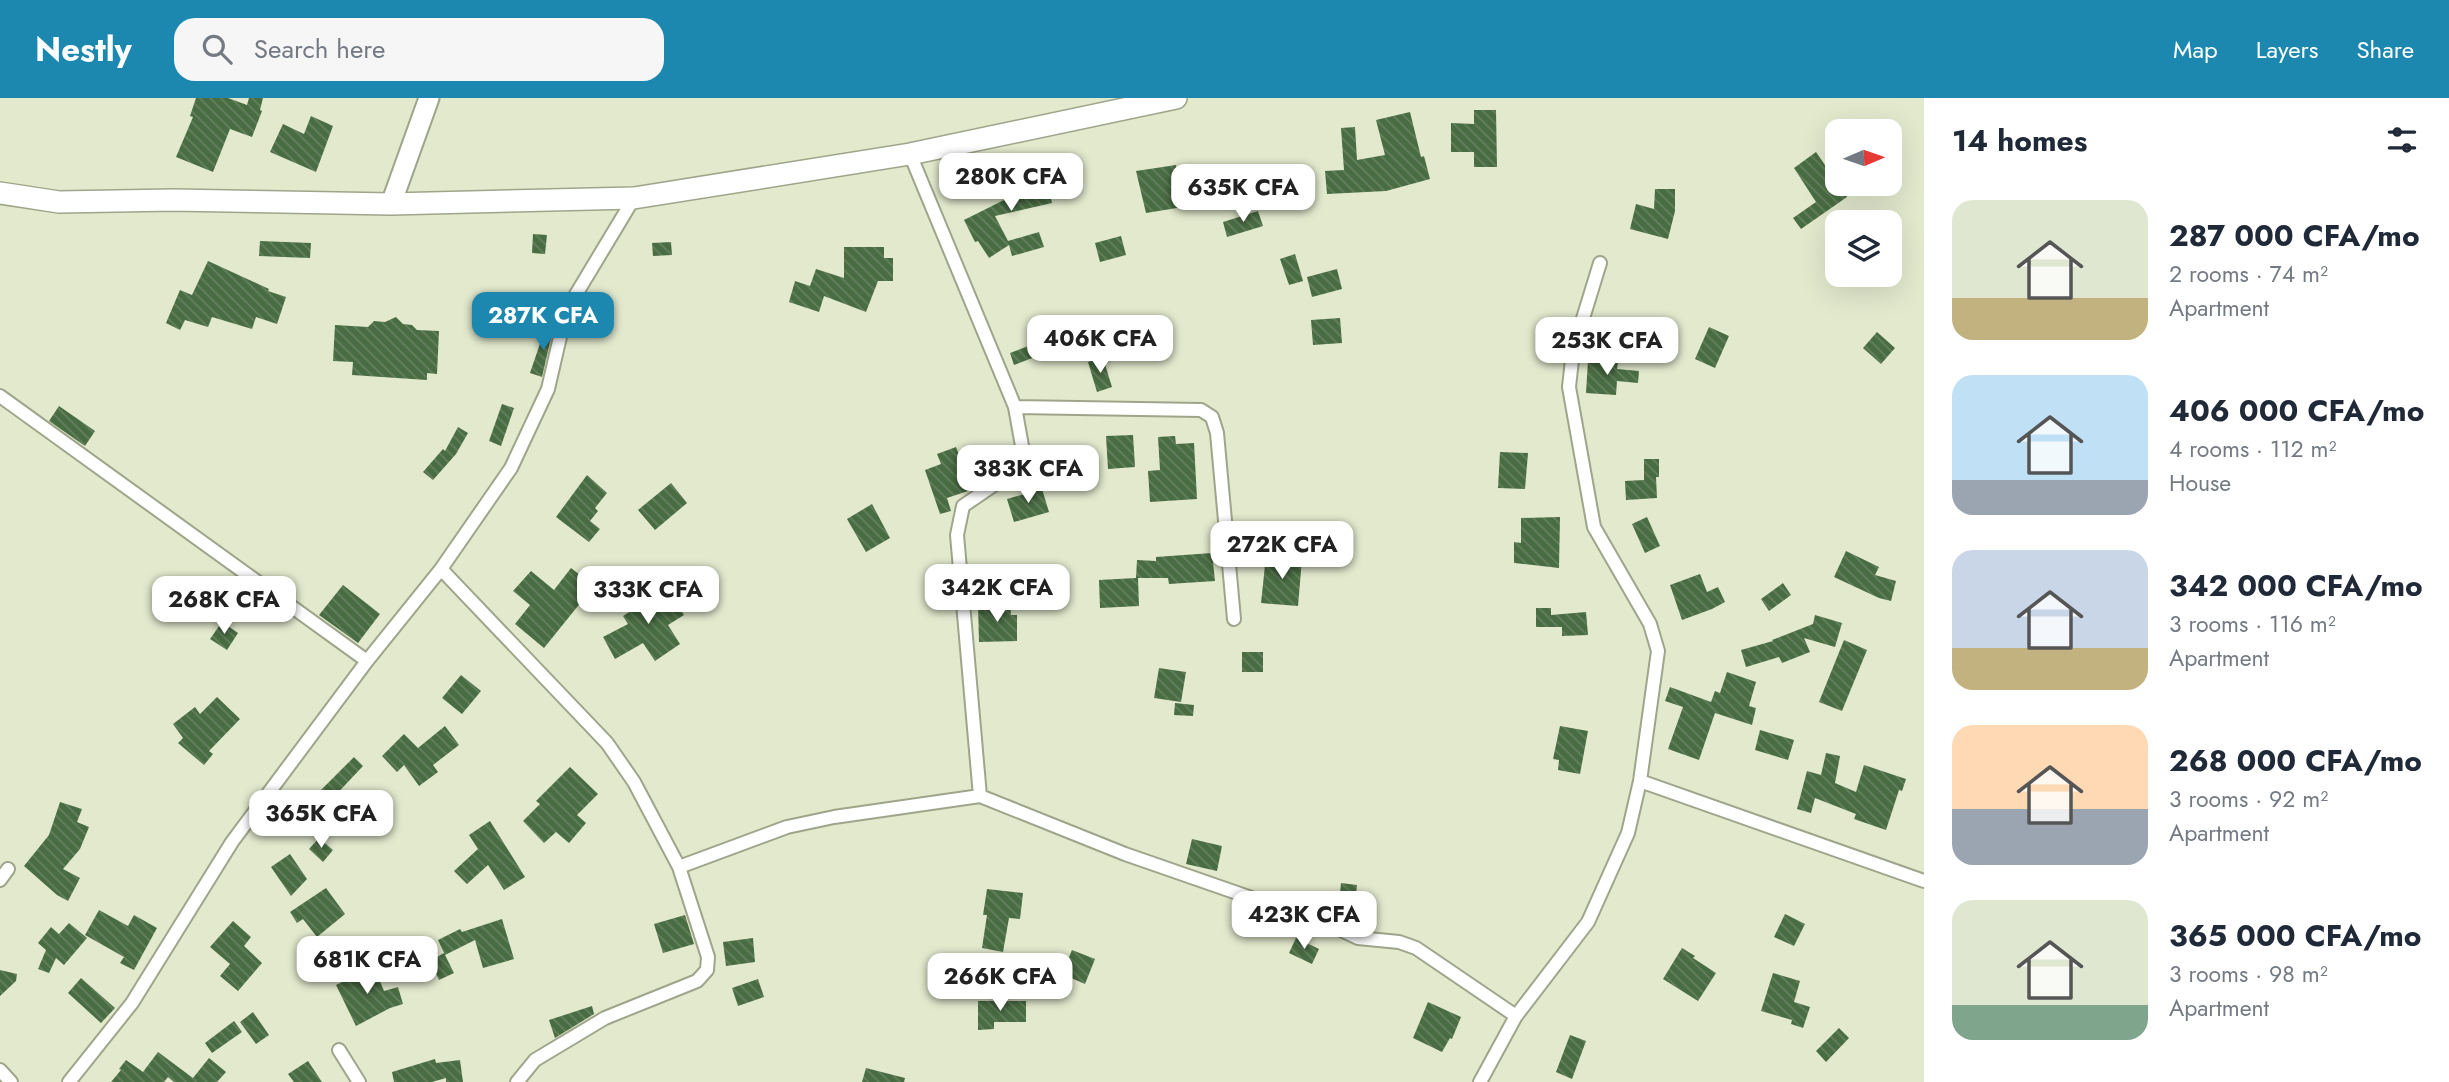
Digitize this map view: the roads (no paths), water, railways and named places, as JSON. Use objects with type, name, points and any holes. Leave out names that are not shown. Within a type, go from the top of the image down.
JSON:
[{"type":"main road","points":[[0,193],[59,202],[173,200],[391,204],[634,198],[910,154],[1176,98]]},
{"type":"street","points":[[391,204],[429,98]]},
{"type":"street","points":[[910,154],[1015,407],[1022,446],[1019,461],[1007,476],[963,506],[957,535],[980,796]]},
{"type":"street","points":[[69,1082],[132,1003],[232,842],[367,661],[441,569],[511,468],[548,388],[566,311],[634,198]]},
{"type":"street","points":[[1479,1082],[1516,1016],[1588,922],[1628,833],[1640,781],[1658,651],[1650,624],[1594,527],[1569,387],[1573,351],[1600,263]]},
{"type":"street","points":[[0,396],[367,661]]},
{"type":"street","points":[[1015,407],[1200,410],[1212,417],[1217,433],[1234,619]]},
{"type":"street","points":[[441,569],[607,743],[634,782],[679,867],[708,957],[708,970],[697,981],[605,1018],[535,1059],[517,1082]]},
{"type":"street","points":[[1640,781],[1924,881]]},
{"type":"street","points":[[679,867],[787,827],[834,817],[980,796],[1125,855],[1335,927],[1358,938],[1380,939],[1416,948],[1516,1016]]},
{"type":"street","points":[[0,880],[8,869]]},
{"type":"street","points":[[339,1051],[359,1082]]},
{"type":"street","points":[[0,1070],[11,1082]]}]
